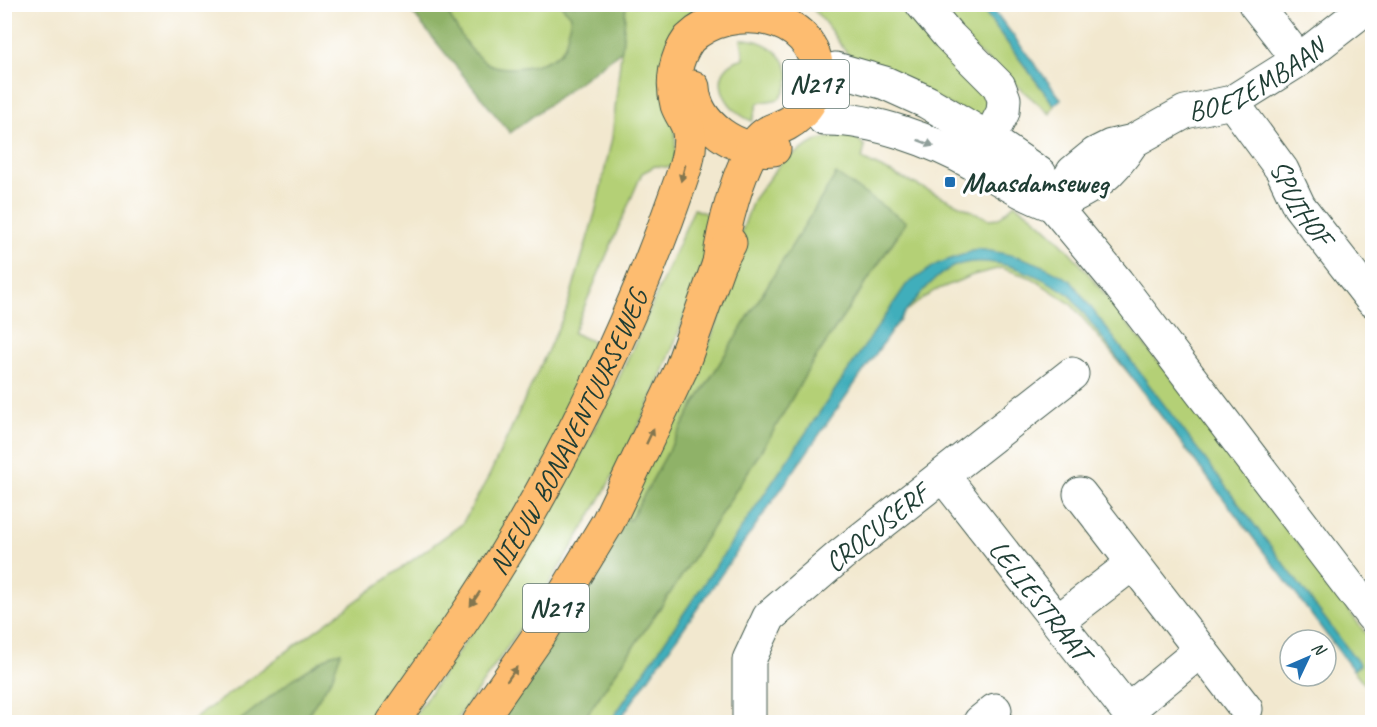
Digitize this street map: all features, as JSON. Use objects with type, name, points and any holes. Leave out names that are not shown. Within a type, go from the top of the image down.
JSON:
[{"type":"main road","name":"N217","points":[[718,10],[779,7],[781,17],[803,38],[830,77],[824,119],[801,139],[783,148],[761,149]]},
{"type":"main road","name":"NIEUW BONAVENTUURSEWEG","points":[[392,723],[518,533],[579,422],[616,344],[682,180],[689,147],[689,131],[677,105],[675,86],[677,61],[688,40],[718,10]]},
{"type":"main road","points":[[718,10],[721,34],[696,62],[693,91],[713,128],[728,140],[761,149]]},
{"type":"main road","name":"N217","points":[[479,723],[542,631],[613,513],[681,369],[719,262],[734,236],[763,159],[761,149],[764,134],[787,124],[807,107],[830,77]]},
{"type":"street","points":[[922,4],[948,35],[999,86],[1004,99],[1003,112],[983,152]]},
{"type":"street","points":[[1255,4],[1299,60]]},
{"type":"street","name":"BOEZEMBAAN","points":[[1053,205],[1091,189],[1121,160],[1133,141],[1185,112],[1232,102],[1299,60],[1371,4]]},
{"type":"street","points":[[830,77],[883,98],[927,102],[983,152]]},
{"type":"street","name":"SPUIHOF","points":[[1232,102],[1282,170],[1299,206],[1372,300]]},
{"type":"street","points":[[824,119],[843,118],[875,125],[926,143],[983,152],[1040,174],[1053,205],[1117,282],[1372,616]]},
{"type":"street","name":"CROCUSERF","points":[[749,723],[749,660],[769,617],[841,555],[944,477],[1072,374]]},
{"type":"street","name":"LELIESTRAAT","points":[[944,477],[1131,717]]},
{"type":"street","points":[[1080,494],[1246,709]]},
{"type":"street","points":[[1058,621],[1132,564]]},
{"type":"street","points":[[1131,717],[1200,651]]},
{"type":"green space","points":[[406,5],[443,5],[462,37],[480,58],[495,66],[517,68],[550,59],[564,47],[571,16],[561,5],[626,5],[622,50],[510,133]]},
{"type":"green space","points":[[443,5],[561,5],[571,16],[564,47],[558,54],[540,63],[506,68],[487,64],[473,52]]},
{"type":"green space","points":[[626,5],[694,5],[675,118],[676,168],[655,166],[642,173],[573,333],[594,342],[568,422],[496,550],[380,722],[303,722],[332,678],[340,652],[293,679],[238,722],[190,722],[462,524],[489,476],[566,311],[595,213],[612,138]]},
{"type":"green space","points":[[808,5],[916,5],[985,88],[989,108],[980,119],[853,60],[821,18]]},
{"type":"green space","points":[[933,5],[979,5],[1054,105],[1050,114],[960,37]]},
{"type":"green space","points":[[741,39],[753,40],[774,50],[787,67],[789,77],[786,88],[779,99],[758,103],[752,121],[733,108],[722,90],[721,80],[724,71],[732,63],[744,58]]},
{"type":"green space","points":[[851,133],[865,146],[862,159],[989,219],[999,218],[1015,204],[1049,231],[1094,281],[1226,447],[1372,642],[1372,673],[1365,685],[1338,649],[1338,628],[1322,628],[1129,374],[1071,304],[1032,278],[1001,268],[973,275],[934,291],[902,314],[615,722],[582,722],[679,580],[771,435],[811,365],[906,223],[836,175],[694,405],[630,520],[622,517],[654,451],[687,400],[733,281],[732,259],[753,200],[782,161],[818,140]]},
{"type":"green space","points":[[836,174],[906,222],[811,365],[771,435],[679,580],[582,722],[496,722],[622,517],[630,520],[694,405]]},
{"type":"green space","points":[[694,209],[720,219],[658,384],[615,473],[539,600],[455,722],[410,722],[513,569],[570,473],[620,376]]},
{"type":"green space","points":[[341,652],[332,678],[303,722],[238,722],[293,679],[332,654]]},
{"type":"water","points":[[979,5],[990,5],[1061,99],[1054,105]]},
{"type":"water","points":[[978,249],[1026,259],[1071,281],[1332,628],[1321,628],[1070,295],[1045,280],[1018,269],[989,262],[975,262],[961,264],[945,272],[930,284],[905,312],[618,722],[610,722],[906,285],[937,264]]},
{"type":"water","points":[[1338,636],[1360,665],[1353,670],[1338,650]]},
{"type":"place","name":"Maasdamseweg","points":[[950,182]]}]
